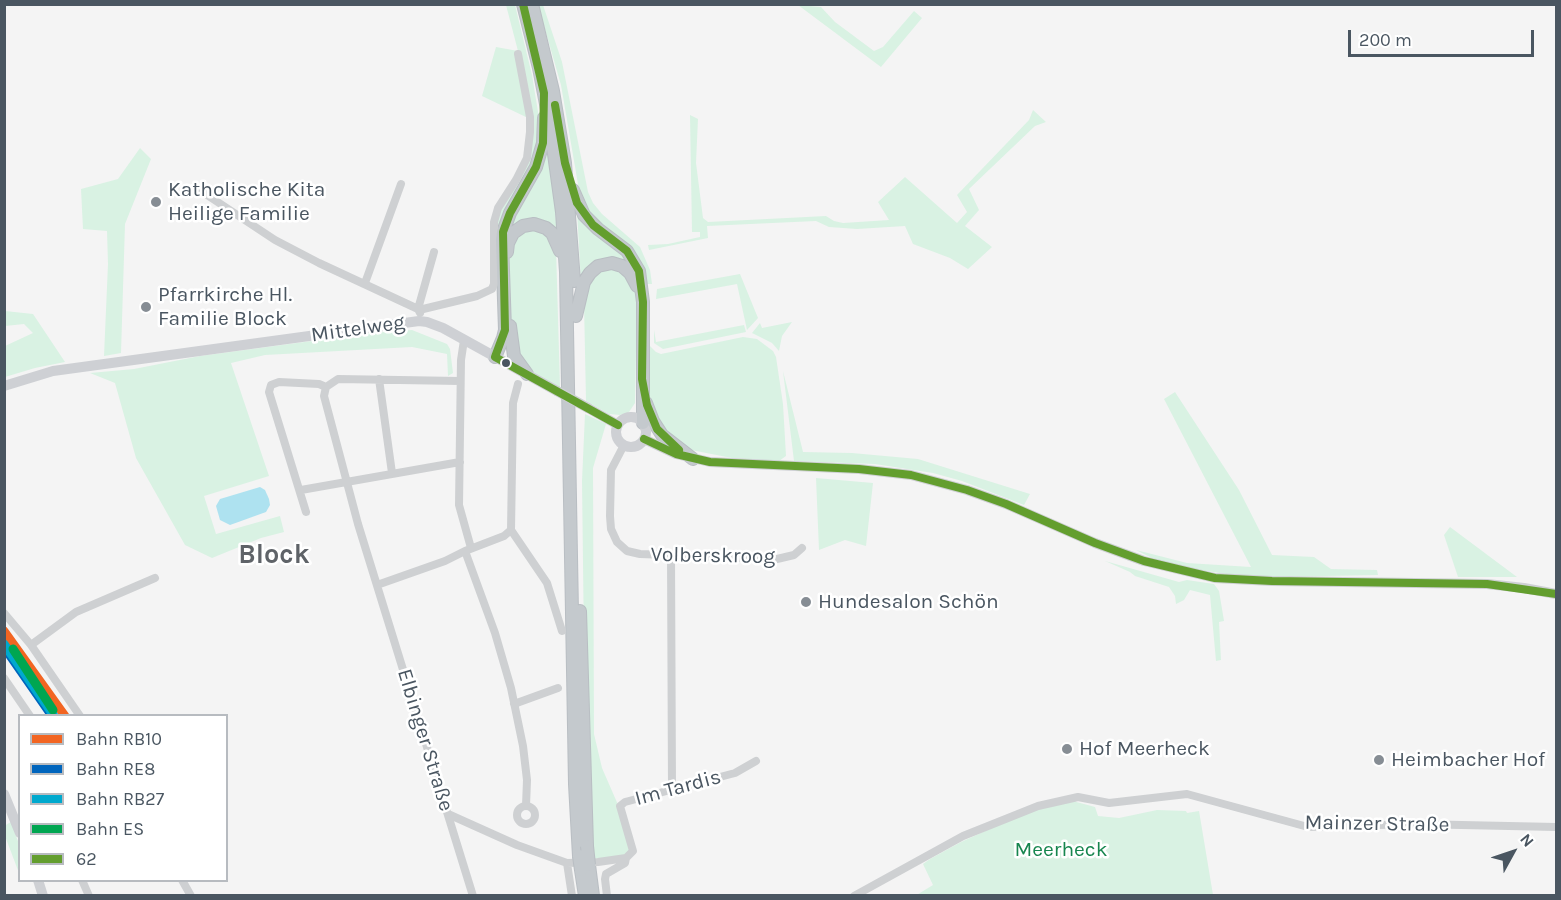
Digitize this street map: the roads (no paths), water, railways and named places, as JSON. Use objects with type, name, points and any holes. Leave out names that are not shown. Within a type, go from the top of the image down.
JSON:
[{"type":"highway","points":[[523,4],[544,93],[556,166],[566,272],[574,762],[584,851]]},
{"type":"highway","points":[[532,4],[553,91],[565,163],[574,259],[585,896]]},
{"type":"highway","points":[[499,359],[505,330],[501,240],[510,213],[536,168],[542,151],[544,93]]},
{"type":"highway","points":[[565,163],[574,196],[584,215],[598,230],[627,251],[639,271],[643,302],[643,423]]},
{"type":"highway","points":[[522,379],[511,346],[507,251],[513,234],[528,224],[546,228],[556,240],[566,272]]},
{"type":"highway","points":[[576,316],[584,282],[594,270],[612,263],[630,273],[636,283],[639,309],[637,402],[631,417]]},
{"type":"highway","points":[[499,359],[511,346]]},
{"type":"highway","points":[[642,379],[647,405],[657,429],[667,440],[693,459]]},
{"type":"highway","points":[[585,867],[593,896]]},
{"type":"main road","name":"Mittelweg","points":[[4,386],[52,371],[420,314],[499,359],[522,379],[558,391],[618,425]]},
{"type":"main road","points":[[637,418],[643,423],[646,431],[644,439],[634,447],[624,445],[616,436],[618,425],[623,419],[637,418]]},
{"type":"main road","points":[[644,439],[663,449],[693,459],[758,465],[859,469],[911,475],[967,490],[1006,504],[1144,561],[1180,572],[1215,578],[1487,584],[1557,594]]},
{"type":"main road","points":[[4,794],[18,828]]},
{"type":"street","name":"Mittelweg","points":[[420,314],[477,296],[492,289],[494,284],[494,222],[498,208],[527,158],[530,132],[530,117],[518,54]]},
{"type":"street","points":[[365,283],[400,184]]},
{"type":"street","points":[[198,189],[275,240],[365,283],[420,314]]},
{"type":"street","name":"Mittelweg","points":[[420,314],[434,252]]},
{"type":"street","points":[[464,340],[460,360],[459,505],[468,550],[495,633],[514,704],[523,746],[527,780],[526,806]]},
{"type":"street","points":[[306,512],[269,392],[272,385],[279,382],[319,384],[326,387],[338,379],[460,381]]},
{"type":"street","points":[[379,379],[392,473]]},
{"type":"street","points":[[522,379],[513,403],[511,530],[547,583],[562,631]]},
{"type":"street","name":"Elbinger Straße","points":[[326,387],[324,396],[358,525],[473,896]]},
{"type":"street","name":"Volberskroog","points":[[624,445],[611,470],[611,530],[617,542],[627,550],[640,554],[777,559],[794,555],[802,548]]},
{"type":"street","points":[[301,490],[460,462]]},
{"type":"street","points":[[377,585],[445,561],[504,536],[511,530]]},
{"type":"street","points":[[671,554],[672,789]]},
{"type":"street","points":[[31,645],[76,612],[155,578]]},
{"type":"street","points":[[4,613],[31,645],[79,714]]},
{"type":"street","points":[[4,678],[29,714]]},
{"type":"street","points":[[514,704],[558,688]]},
{"type":"street","name":"Im Tardis","points":[[626,858],[633,851],[620,806],[625,802],[735,773],[756,761]]},
{"type":"street","name":"Mainzer Straße","points":[[854,896],[963,836],[1038,806],[1078,798],[1109,803],[1187,794],[1308,827],[1414,824],[1557,827]]},
{"type":"street","points":[[448,814],[567,863],[626,858],[625,863],[606,874],[607,896]]},
{"type":"street","points":[[567,863],[572,896]]},
{"type":"street","points":[[82,882],[89,896]]},
{"type":"street","points":[[183,882],[191,896]]},
{"type":"water","points":[[260,487],[265,490],[269,499],[270,505],[266,512],[230,525],[220,520],[216,506],[220,499]]},
{"type":"rail line","name":"RB10","points":[[4,631],[64,714]]},
{"type":"rail line","name":"RB27","points":[[4,644],[53,714]]},
{"type":"rail line","name":"RE8","points":[[4,647],[51,714]]},
{"type":"rail line","name":"ES","points":[[13,649],[53,710]]},
{"type":"place","name":"Katholische Kita Heilige Familie","points":[[156,202]]},
{"type":"place","name":"Pfarrkirche Hl. Familie Block","points":[[146,307]]},
{"type":"place","name":"Hundesalon Schön","points":[[806,602]]},
{"type":"place","name":"Hof Meerheck","points":[[1067,749]]},
{"type":"place","name":"Heimbacher Hof","points":[[1379,760]]},
{"type":"district","name":"Block","points":[[274,555]]},
{"type":"park label","name":"Meerheck","points":[[1061,850]]}]
